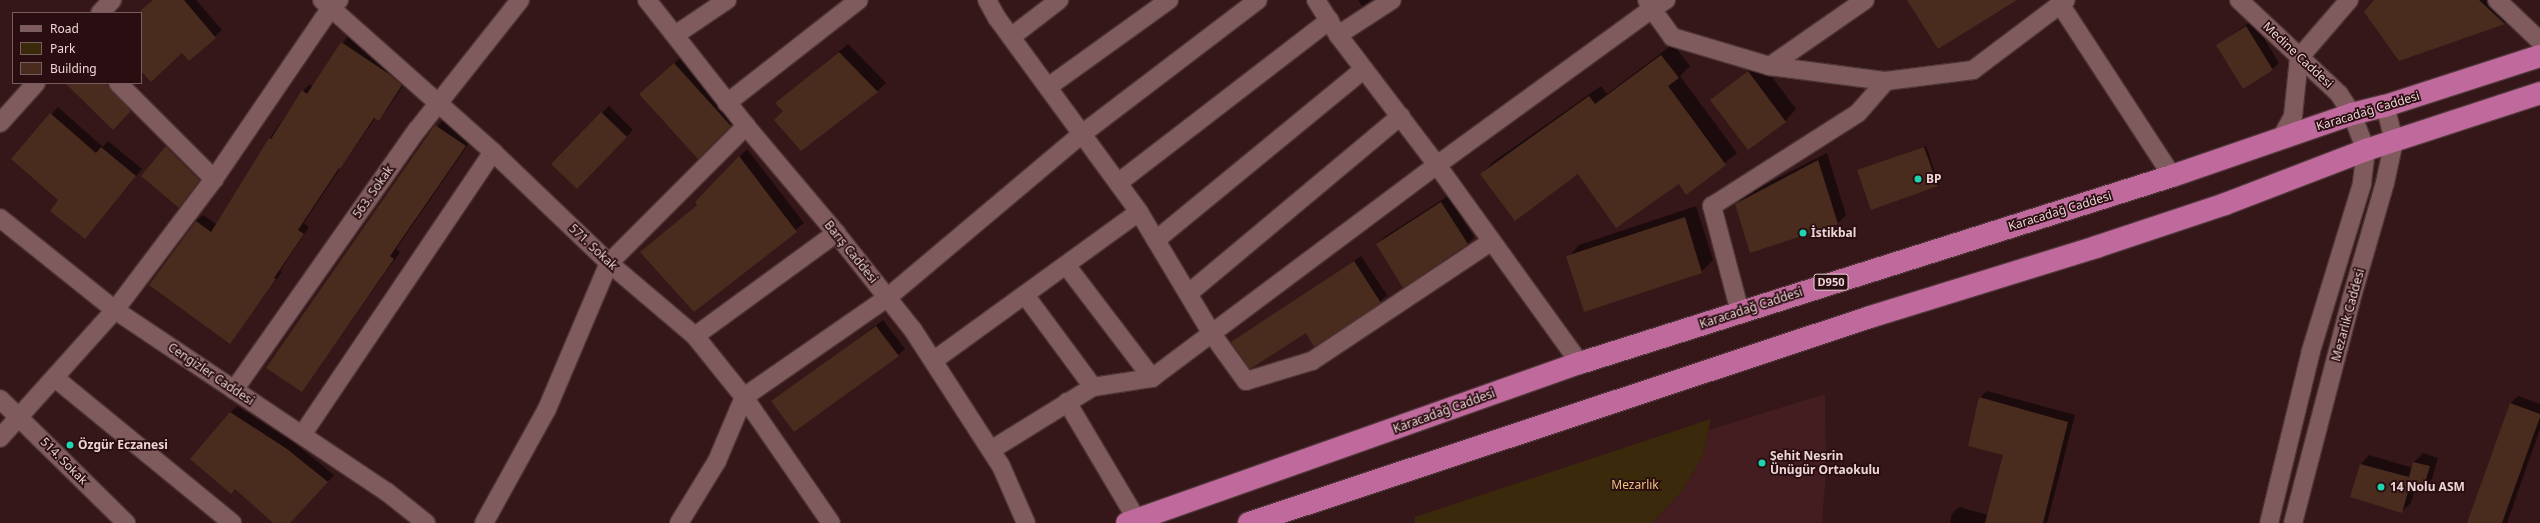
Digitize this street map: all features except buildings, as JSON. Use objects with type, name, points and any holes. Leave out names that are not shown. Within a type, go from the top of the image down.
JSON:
[{"type":"highway","name":"Karacadağ Caddesi","points":[[1132,521],[1580,363],[2172,176],[2352,114],[2385,106],[2540,56]]},
{"type":"highway","points":[[1249,523],[1870,317],[2096,247],[2225,204],[2366,150],[2540,93]]},
{"type":"street","points":[[101,12],[112,0]]},
{"type":"street","name":"563. Sokak","points":[[234,390],[438,102],[520,0]]},
{"type":"street","name":"Barış Caddesi","points":[[647,0],[727,103],[836,233],[913,330],[1001,466],[1026,523]]},
{"type":"street","points":[[675,35],[727,0]]},
{"type":"street","points":[[727,103],[859,0]]},
{"type":"street","points":[[1011,37],[1059,0]]},
{"type":"street","points":[[1048,87],[1169,0]]},
{"type":"street","points":[[679,523],[717,461],[744,398],[887,298],[1082,134],[1258,0]]},
{"type":"street","points":[[1316,0],[1334,28],[1437,165],[1580,363]]},
{"type":"street","points":[[1118,184],[1334,28],[1392,0]]},
{"type":"street","points":[[1770,66],[1865,0]]},
{"type":"street","name":"Medine Caddesi","points":[[2239,0],[2339,94],[2352,114]]},
{"type":"street","points":[[2281,138],[2293,116],[2299,58],[2349,0]]},
{"type":"street","points":[[2497,0],[2540,41]]},
{"type":"street","points":[[993,2],[1011,37],[1139,212],[1189,293],[1212,334],[1246,381],[1312,361],[1492,241]]},
{"type":"street","points":[[991,450],[1093,387],[1152,378],[1655,3],[1672,38],[1770,66],[1886,81],[1973,70],[2063,2],[2172,176]]},
{"type":"street","points":[[0,438],[115,310],[214,180],[330,3]]},
{"type":"street","name":"571. Sokak","points":[[330,3],[493,152],[609,263],[695,336],[744,398],[831,523]]},
{"type":"street","points":[[1156,240],[1364,69]]},
{"type":"street","points":[[1740,312],[1712,206],[1858,113],[1886,81]]},
{"type":"street","points":[[0,123],[35,84]]},
{"type":"street","points":[[119,84],[214,180]]},
{"type":"street","name":"Mezarlık Caddesi","points":[[2293,523],[2351,300],[2385,183],[2394,141],[2385,106]]},
{"type":"street","name":"Mezarlık Caddesi","points":[[2269,523],[2311,351],[2362,184],[2366,150],[2352,114]]},
{"type":"street","points":[[1189,293],[1401,116]]},
{"type":"street","points":[[484,523],[547,409],[609,263],[746,126]]},
{"type":"street","points":[[302,435],[493,152]]},
{"type":"street","points":[[933,361],[1139,212]]},
{"type":"street","name":"Cengizler Caddesi","points":[[0,218],[115,310],[387,492],[426,523]]},
{"type":"street","points":[[695,336],[836,233]]},
{"type":"street","points":[[1066,265],[1152,378]]},
{"type":"street","points":[[1025,294],[1093,387]]},
{"type":"street","points":[[55,378],[232,523]]},
{"type":"street","name":"514. Sokak","points":[[0,399],[20,416],[126,523]]},
{"type":"street","points":[[1067,402],[1132,521]]},
{"type":"shaded area","name":"Şehit Nesrin Ünügür Ortaokulu","points":[[1825,394],[1826,472],[1822,523],[1652,523],[1683,490],[1703,455],[1709,430]]},
{"type":"green space","name":"Mezarlık","points":[[1711,419],[1703,455],[1683,490],[1652,523],[1415,523],[1415,517]]},
{"type":"place","name":"BP","points":[[1918,179]]},
{"type":"place","name":"İstikbal","points":[[1803,233]]},
{"type":"place","name":"Özgür Eczanesi","points":[[70,445]]},
{"type":"place","name":"Şehit Nesrin Ünügür Ortaokulu","points":[[1762,463]]},
{"type":"place","name":"14 Nolu ASM","points":[[2381,487]]}]
